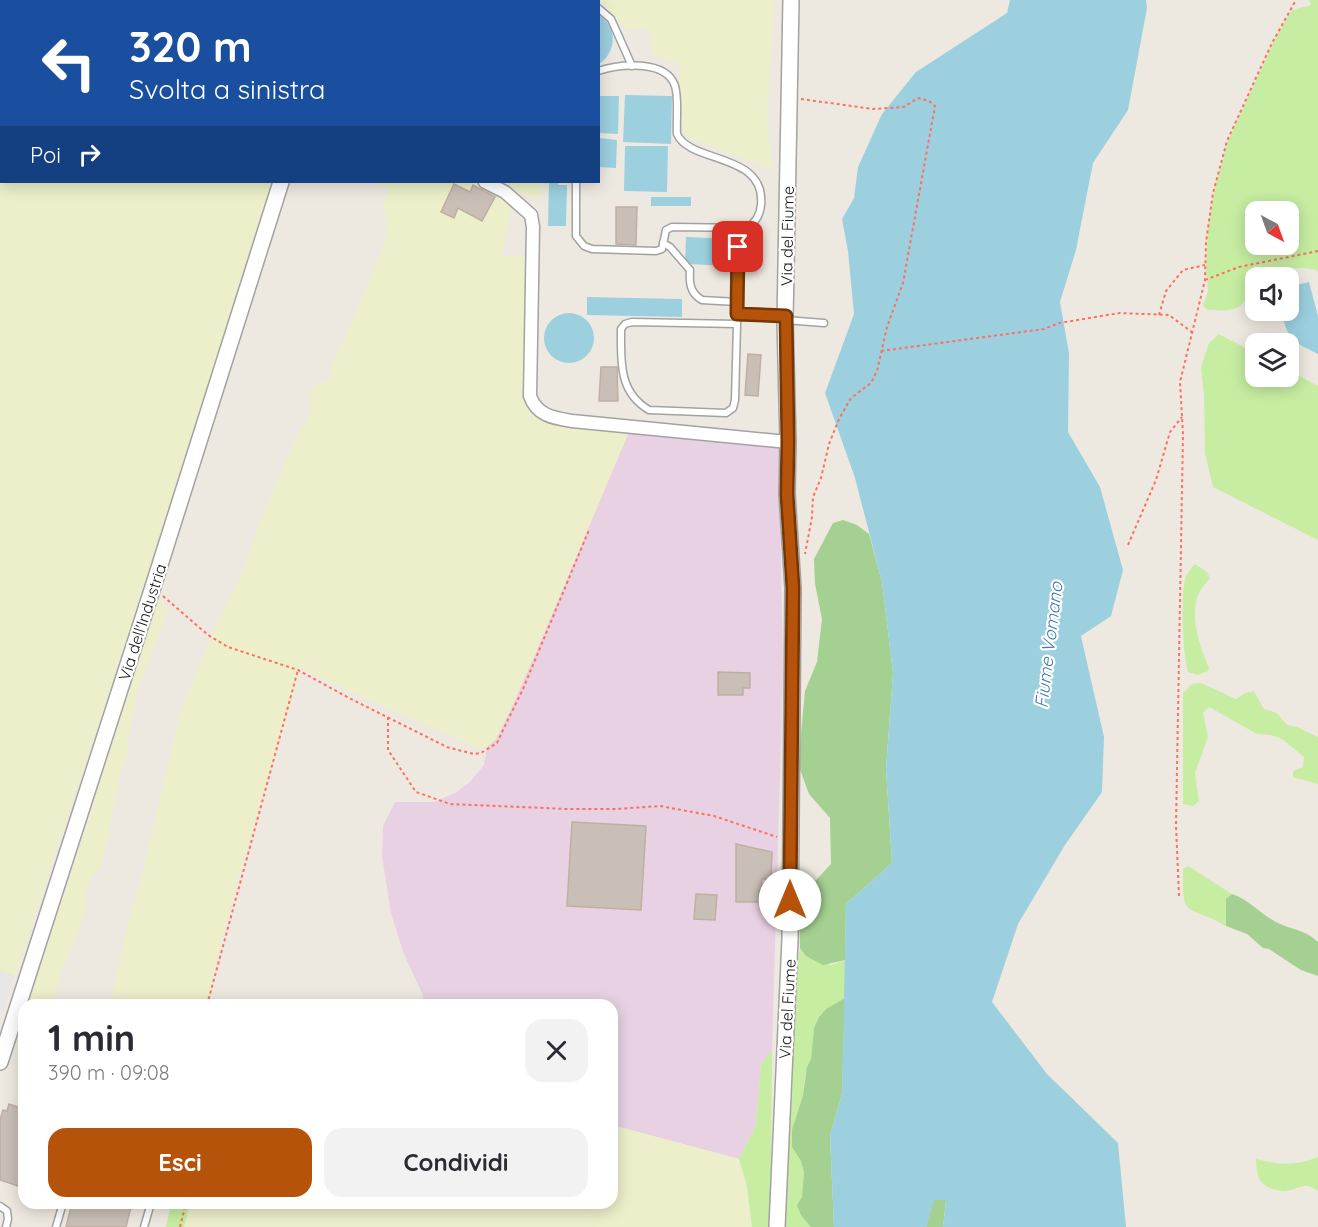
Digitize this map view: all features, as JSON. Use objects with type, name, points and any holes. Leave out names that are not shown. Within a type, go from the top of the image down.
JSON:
[{"type":"street","name":"Via del Fiume","points":[[777,1227],[790,939],[793,588],[787,494],[786,318],[791,0]]},
{"type":"street","name":"Via dell'Industria","points":[[20,999],[281,183]]},
{"type":"street","points":[[487,183],[506,192],[531,215],[530,396],[533,404],[541,412],[550,417],[572,421],[788,442]]},
{"type":"street","name":"Via dell'Industria","points":[[0,1062],[18,1006]]},
{"type":"lane","points":[[600,10],[611,19],[632,66]]},
{"type":"lane","points":[[576,183],[576,236],[584,246],[592,249],[656,251],[662,249],[666,230],[672,227],[747,228],[758,216],[761,198],[755,180],[728,161],[687,146],[680,140],[677,134],[676,88],[671,78],[663,71],[651,67],[617,66],[600,70]]},
{"type":"lane","points":[[737,324],[632,322],[625,324],[621,328],[621,366],[625,383],[635,398],[649,410],[726,413],[733,408],[735,400],[737,324],[737,302],[739,228]]},
{"type":"lane","points":[[663,243],[690,270],[690,288],[697,297],[702,300],[737,302]]},
{"type":"lane","points":[[737,314],[824,323]]},
{"type":"lane","points":[[0,1206],[7,1211],[6,1227]]},
{"type":"lane","points":[[56,1227],[61,1209]]},
{"type":"lane","points":[[144,1227],[148,1209]]},
{"type":"path","points":[[1179,896],[1176,826],[1182,417],[1180,382],[1205,279],[1206,242],[1213,193],[1227,141],[1272,44],[1296,0]]},
{"type":"path","points":[[789,98],[873,109],[904,107],[918,98],[929,101],[935,106],[903,283],[887,327],[877,371],[871,383],[851,398],[829,444],[821,478],[813,496],[808,548],[804,558]]},
{"type":"path","points":[[1205,279],[1239,267],[1318,251]]},
{"type":"path","points":[[1159,315],[1166,291],[1183,270],[1205,265]]},
{"type":"path","points":[[881,351],[1044,329],[1059,323],[1120,313],[1169,315],[1192,333]]},
{"type":"path","points":[[1128,545],[1156,480],[1170,432],[1182,417]]},
{"type":"path","points":[[152,590],[165,597],[208,635],[228,647],[298,670],[447,747],[481,753],[497,743],[523,689],[589,530]]},
{"type":"path","points":[[209,999],[298,670]]},
{"type":"path","points":[[388,717],[388,750],[417,792],[450,804],[567,809],[660,806],[714,816],[791,841]]},
{"type":"path","points":[[180,1227],[184,1209]]},
{"type":"shaded area","points":[[631,427],[778,444],[784,450],[780,513],[783,672],[772,1050],[761,1064],[756,1125],[739,1159],[618,1127],[618,999],[424,999],[403,952],[391,913],[382,856],[383,826],[395,802],[434,802],[455,793],[470,782],[484,765],[487,747],[496,739],[513,705]]},
{"type":"shaded area","points":[[0,970],[15,976],[0,1019]]},
{"type":"green space","points":[[600,0],[771,0],[774,2],[767,114],[772,169],[689,138],[684,131],[680,112],[680,64],[654,56],[651,50],[651,29],[626,28],[604,4],[600,3]]},
{"type":"green space","points":[[1309,0],[1318,0],[1318,272],[1299,267],[1245,267],[1244,302],[1235,309],[1208,310],[1203,306],[1208,291],[1206,267],[1208,226],[1227,143],[1276,37],[1292,10],[1311,5]]},
{"type":"green space","points":[[0,183],[275,183],[212,381],[15,976],[0,970]]},
{"type":"green space","points":[[376,183],[543,183],[542,197],[513,193],[502,256],[531,257],[527,383],[541,412],[631,427],[531,664],[496,739],[487,747],[478,748],[301,669],[237,882],[211,981],[210,999],[112,999],[127,927],[144,868],[181,710],[218,620],[239,581],[261,520],[296,437],[310,418],[311,391],[319,382],[332,380],[331,367],[385,243],[387,229],[384,205],[388,188]]},
{"type":"green space","points":[[1219,334],[1245,348],[1245,387],[1299,387],[1299,376],[1318,386],[1318,540],[1213,487],[1205,453],[1201,367],[1209,343]]},
{"type":"green space","points":[[843,520],[857,525],[869,534],[882,582],[893,673],[886,769],[892,863],[846,904],[845,960],[823,965],[806,956],[800,948],[799,904],[805,892],[831,864],[830,818],[809,794],[798,764],[805,691],[817,662],[822,619],[815,584],[814,559],[833,523]]},
{"type":"green space","points":[[1195,564],[1207,572],[1210,578],[1199,593],[1195,607],[1197,634],[1209,668],[1208,671],[1198,675],[1188,672],[1183,623],[1184,583],[1187,574]]},
{"type":"green space","points":[[157,596],[168,610],[138,689],[127,754],[119,779],[102,864],[87,883],[83,919],[59,978],[54,999],[28,999],[74,864]]},
{"type":"green space","points":[[1201,683],[1236,699],[1245,693],[1254,691],[1264,709],[1277,713],[1287,725],[1318,737],[1318,784],[1293,777],[1293,771],[1303,767],[1304,757],[1282,739],[1257,734],[1209,707],[1203,713],[1208,737],[1195,773],[1199,801],[1193,806],[1183,804],[1183,693],[1192,684]]},
{"type":"green space","points":[[1188,866],[1232,894],[1226,900],[1226,926],[1195,912],[1186,904],[1183,869]]},
{"type":"green space","points":[[1232,894],[1276,922],[1313,937],[1318,942],[1318,976],[1301,970],[1269,949],[1263,948],[1247,934],[1226,926],[1226,899]]},
{"type":"green space","points":[[800,948],[806,956],[831,965],[845,960],[845,998],[826,1009],[817,1018],[811,1059],[792,1140],[792,1147],[801,1161],[804,1172],[802,1197],[798,1205],[811,1227],[781,1227],[791,1008]]},
{"type":"green space","points":[[845,998],[842,1094],[830,1135],[834,1227],[811,1227],[801,1215],[797,1205],[802,1197],[804,1172],[801,1161],[792,1147],[792,1130],[803,1095],[807,1067],[811,1059],[814,1028],[818,1018],[826,1009]]},
{"type":"green space","points":[[772,1050],[773,1227],[752,1227],[747,1186],[739,1159],[756,1125],[761,1064]]},
{"type":"green space","points":[[618,1127],[739,1159],[747,1186],[752,1227],[184,1227],[188,1209],[618,1209]]},
{"type":"green space","points":[[1318,1157],[1318,1191],[1306,1186],[1285,1191],[1273,1189],[1261,1181],[1258,1174],[1256,1159],[1287,1164]]},
{"type":"green space","points":[[933,1200],[946,1200],[943,1227],[926,1227]]},
{"type":"green space","points":[[170,1209],[188,1209],[184,1227],[166,1227]]},
{"type":"water","name":"Fiume Vomano","points":[[1010,0],[1146,0],[1147,8],[1128,110],[1093,163],[1076,250],[1060,302],[1069,353],[1068,432],[1100,487],[1123,570],[1111,616],[1081,636],[1104,737],[1102,792],[1065,845],[1018,924],[992,1002],[1047,1074],[1118,1143],[1126,1227],[943,1227],[946,1200],[934,1200],[926,1227],[834,1227],[830,1135],[842,1094],[846,904],[892,863],[886,769],[893,673],[882,582],[855,478],[825,393],[854,314],[848,251],[842,219],[854,198],[858,167],[882,114],[916,72],[1007,13]]},
{"type":"water","points":[[600,16],[609,26],[613,39],[605,59],[600,63]]},
{"type":"water","points":[[625,95],[672,96],[671,144],[623,142]]},
{"type":"water","points":[[600,96],[619,96],[618,134],[600,133]]},
{"type":"water","points":[[600,138],[617,140],[616,168],[600,167]]},
{"type":"water","points":[[625,146],[668,146],[667,192],[624,191]]},
{"type":"water","points":[[549,183],[567,185],[566,226],[548,226]]},
{"type":"water","points":[[651,197],[691,197],[691,206],[651,206]]},
{"type":"water","points":[[686,237],[732,239],[731,266],[685,264]]},
{"type":"water","points":[[1309,282],[1318,316],[1318,354],[1299,344],[1299,333],[1288,333],[1284,321],[1299,321],[1299,284]]},
{"type":"water","points":[[587,297],[682,299],[682,317],[587,315]]},
{"type":"water","points":[[564,313],[574,313],[587,320],[594,333],[594,343],[587,356],[574,363],[564,363],[555,359],[548,352],[544,343],[544,333],[548,324],[555,317]]},
{"type":"building","points":[[454,184],[470,192],[473,185],[495,197],[482,221],[458,208],[454,218],[441,212]]},
{"type":"building","points":[[616,207],[637,207],[636,245],[616,244]]},
{"type":"building","points":[[748,354],[761,355],[758,396],[745,395]]},
{"type":"building","points":[[601,367],[617,367],[618,401],[599,401]]},
{"type":"building","points":[[718,672],[750,673],[750,688],[743,688],[743,695],[718,695]]},
{"type":"building","points":[[572,822],[646,826],[641,910],[567,906]]},
{"type":"building","points":[[736,844],[772,852],[771,879],[762,879],[759,902],[736,902]]},
{"type":"building","points":[[696,894],[717,895],[715,920],[694,919]]},
{"type":"building","points":[[9,1104],[18,1107],[18,1186],[0,1180],[0,1120],[3,1110],[7,1111]]},
{"type":"building","points":[[70,1209],[130,1209],[126,1227],[66,1227]]},
{"type":"route","points":[[738,247],[737,314],[786,316],[787,494],[793,588],[790,900]]}]
